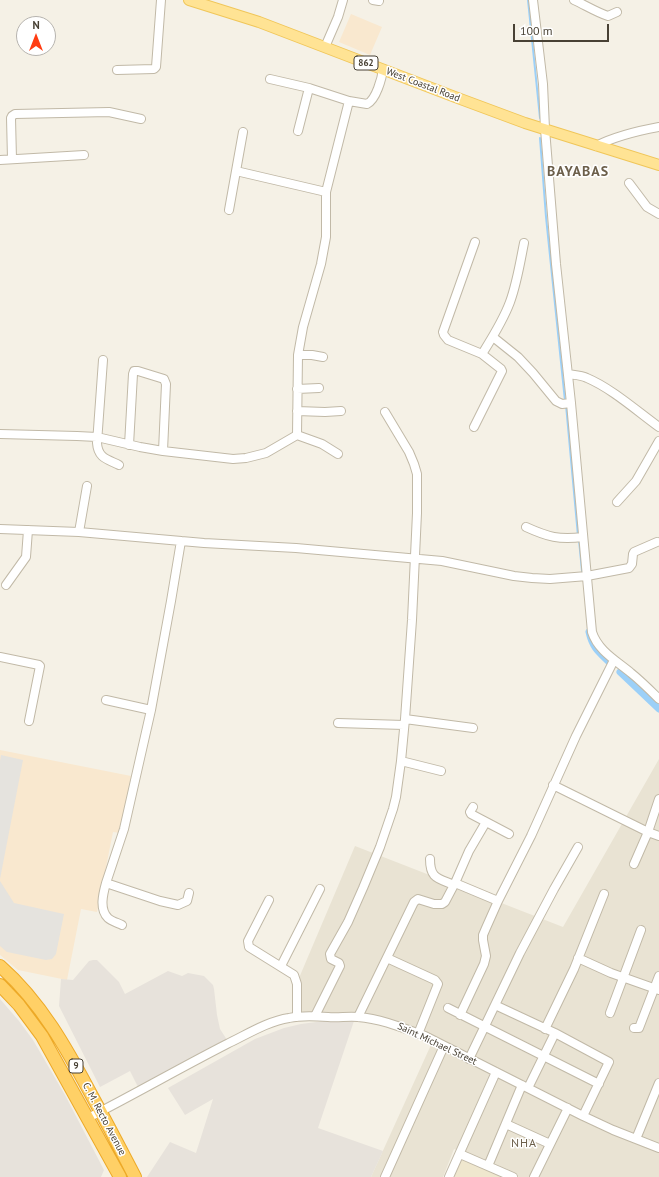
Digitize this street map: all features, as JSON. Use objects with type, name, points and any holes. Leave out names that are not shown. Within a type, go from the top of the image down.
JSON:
[{"type":"highway","name":"C. M. Recto Avenue","points":[[0,966],[25,990],[53,1027],[135,1177]]},
{"type":"highway","name":"C. M. Recto Avenue","points":[[0,985],[19,1005],[42,1036],[120,1177]]},
{"type":"main road","name":"West Coastal Road","points":[[189,0],[253,20],[455,97],[545,129],[659,165]]},
{"type":"street","points":[[118,70],[156,68],[161,0]]},
{"type":"street","points":[[325,47],[338,17],[343,0]]},
{"type":"street","points":[[373,0],[379,0]]},
{"type":"street","points":[[533,0],[543,84],[545,129],[556,264],[568,374],[567,403],[579,538],[587,576],[591,626],[596,643],[614,660],[644,684],[659,699]]},
{"type":"street","points":[[574,0],[594,9],[600,14],[608,16],[616,12]]},
{"type":"street","points":[[270,79],[309,88],[364,104],[370,103],[382,79],[383,69]]},
{"type":"street","points":[[298,131],[309,88]]},
{"type":"street","points":[[297,435],[298,355],[303,327],[321,264],[326,237],[326,192],[349,100]]},
{"type":"street","points":[[12,159],[11,118],[15,114],[109,112],[141,119]]},
{"type":"street","points":[[596,146],[609,139],[622,135],[659,127]]},
{"type":"street","points":[[230,210],[243,132]]},
{"type":"street","points":[[0,160],[84,155]]},
{"type":"street","points":[[236,171],[326,192]]},
{"type":"street","points":[[629,183],[647,207],[659,214]]},
{"type":"street","points":[[474,427],[502,371],[482,354],[448,340],[443,332],[475,242]]},
{"type":"street","points":[[482,354],[493,337],[510,304],[515,289],[524,243]]},
{"type":"street","points":[[493,337],[518,356],[556,402],[567,403]]},
{"type":"street","points":[[298,355],[323,357]]},
{"type":"street","points":[[103,360],[97,438],[98,451],[102,457],[119,466]]},
{"type":"street","points":[[128,444],[132,374],[134,371],[138,371],[164,379],[166,384],[163,451]]},
{"type":"street","points":[[568,374],[586,377],[595,382],[615,394],[659,427]]},
{"type":"street","points":[[297,389],[319,388]]},
{"type":"street","points":[[297,411],[341,411]]},
{"type":"street","points":[[315,1016],[340,966],[331,959],[330,954],[354,908],[380,847],[394,803],[401,761],[412,620],[417,513],[416,471],[409,452],[385,412]]},
{"type":"street","points":[[0,434],[97,438],[163,451],[233,459],[246,458],[266,453],[297,435],[322,444],[338,454]]},
{"type":"street","points":[[617,502],[636,481],[659,441]]},
{"type":"street","points":[[79,532],[87,486]]},
{"type":"street","points":[[526,526],[549,537],[579,538]]},
{"type":"street","points":[[6,585],[26,557],[28,530]]},
{"type":"street","points":[[0,531],[28,530],[79,532],[414,558],[442,561],[514,576],[550,579],[587,576],[631,567],[634,552],[658,542]]},
{"type":"street","points":[[122,925],[109,919],[104,913],[103,902],[106,883],[124,829],[151,710],[172,601],[181,541]]},
{"type":"street","points":[[0,657],[40,666],[29,721]]},
{"type":"street","points":[[460,1015],[484,964],[486,956],[483,936],[498,901],[531,836],[576,736],[614,660]]},
{"type":"street","points":[[106,700],[151,710]]},
{"type":"street","points":[[338,723],[405,722],[473,728]]},
{"type":"street","points":[[401,761],[441,772]]},
{"type":"street","points":[[553,785],[659,836]]},
{"type":"street","points":[[634,864],[648,832],[659,798]]},
{"type":"street","points":[[473,807],[470,812],[471,814],[509,834]]},
{"type":"street","points":[[358,1017],[414,902],[417,899],[420,899],[434,904],[442,904],[445,902],[468,851],[486,822]]},
{"type":"street","points":[[469,1059],[542,911],[578,847]]},
{"type":"street","points":[[430,859],[430,867],[433,874],[439,878],[498,901]]},
{"type":"street","points":[[106,883],[160,901],[178,905],[187,901],[189,893]]},
{"type":"street","points":[[281,966],[320,889]]},
{"type":"street","points":[[545,1029],[578,958],[604,894]]},
{"type":"street","points":[[269,900],[248,941],[248,945],[292,973],[296,978],[297,1016]]},
{"type":"street","points":[[610,1013],[641,930]]},
{"type":"street","points":[[387,958],[435,980],[438,984],[418,1034]]},
{"type":"street","points":[[578,958],[624,978],[657,989]]},
{"type":"street","points":[[634,1028],[639,1028],[657,989],[659,976]]},
{"type":"street","points":[[495,1004],[608,1061],[609,1063],[584,1116]]},
{"type":"street","points":[[448,1008],[599,1084]]},
{"type":"street","name":"Saint Michael Street","points":[[88,1118],[179,1069],[252,1032],[282,1019],[297,1016],[329,1018],[358,1017],[383,1021],[418,1034],[613,1130],[659,1148]]},
{"type":"street","points":[[488,1166],[506,1124],[525,1087],[544,1057],[555,1033]]},
{"type":"street","points":[[386,1177],[444,1046]]},
{"type":"street","points":[[450,1177],[496,1072]]},
{"type":"street","points":[[636,1139],[659,1083]]},
{"type":"street","points":[[534,1177],[568,1108]]},
{"type":"street","points":[[506,1124],[550,1144]]},
{"type":"street","points":[[460,1154],[513,1177]]},
{"type":"shaded area","points":[[351,14],[382,27],[370,55],[339,42]]},
{"type":"shaded area","points":[[0,750],[131,776],[120,833],[113,832],[97,912],[81,909],[67,980],[18,970],[0,955]]},
{"type":"shaded area","points":[[1,755],[23,760],[0,879],[0,761]]},
{"type":"shaded area","name":"NHA","points":[[659,759],[659,1177],[519,1177],[454,1149],[443,1177],[371,1177],[435,1036],[378,1016],[294,1013],[299,978],[355,846],[563,927]]},
{"type":"shaded area","points":[[0,881],[14,903],[64,914],[56,954],[52,959],[46,960],[7,952],[0,946]]},
{"type":"shaded area","points":[[97,960],[119,982],[125,994],[168,971],[182,976],[188,973],[204,976],[213,985],[220,1029],[229,1043],[140,1091],[130,1071],[100,1087],[59,1006],[61,979],[73,980],[89,961]]},
{"type":"shaded area","points":[[0,999],[33,1040],[65,1095],[104,1170],[101,1177],[0,1177]]},
{"type":"shaded area","points":[[324,1021],[354,1021],[318,1128],[383,1151],[371,1177],[147,1177],[170,1142],[196,1153],[213,1099],[185,1115],[168,1088],[255,1039],[284,1028]]},
{"type":"shaded area","points":[[458,1157],[504,1177],[450,1177]]},
{"type":"waterway","points":[[528,0],[540,118]]},
{"type":"waterway","points":[[540,138],[546,217],[565,401]]},
{"type":"waterway","points":[[566,405],[578,536]]},
{"type":"waterway","points":[[579,540],[582,571]]},
{"type":"waterway","points":[[589,632],[595,646],[611,664]]},
{"type":"waterway","points":[[620,672],[659,709]]},
{"type":"district","name":"BAYABAS","points":[[578,172]]},
{"type":"district","name":"NHA","points":[[524,1144]]}]
